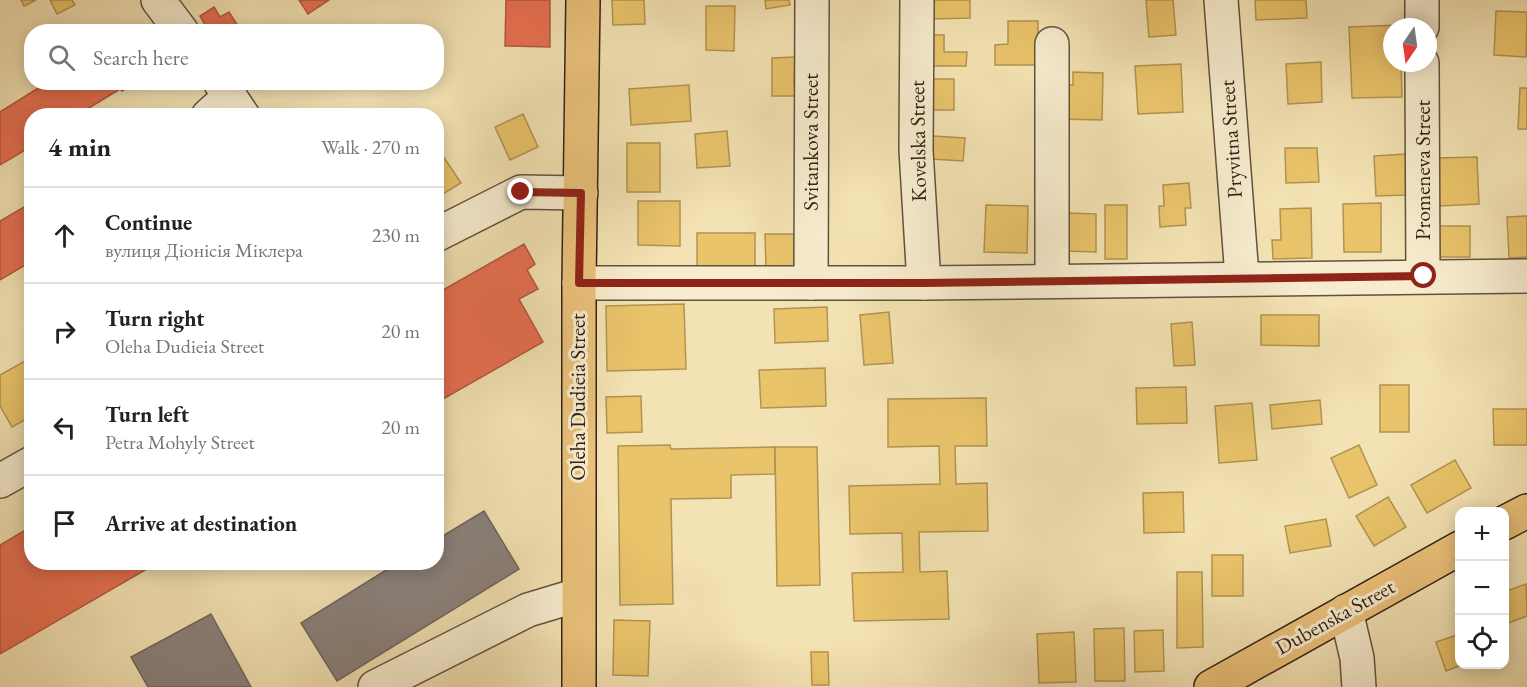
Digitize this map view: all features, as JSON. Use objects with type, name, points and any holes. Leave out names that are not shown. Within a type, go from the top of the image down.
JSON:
[{"type":"main road","name":"Oleha Dudieia Street","points":[[579,687],[579,283],[583,0]]},
{"type":"main road","points":[[1509,520],[1527,511]]},
{"type":"main road","name":"Dubenska Street","points":[[1211,687],[1455,551]]},
{"type":"street","points":[[158,0],[176,24]]},
{"type":"street","name":"Svitankova Street","points":[[811,284],[812,0]]},
{"type":"street","name":"Kovelska Street","points":[[917,0],[916,150],[924,283]]},
{"type":"street","name":"Pryvitna Street","points":[[1221,0],[1242,277]]},
{"type":"street","points":[[1422,0],[1422,18]]},
{"type":"street","points":[[1052,44],[1052,281]]},
{"type":"street","name":"Promeneva Street","points":[[1422,72],[1424,276]]},
{"type":"street","points":[[444,231],[521,192],[581,193]]},
{"type":"street","points":[[579,283],[811,284],[1242,277],[1527,276]]},
{"type":"street","points":[[0,482],[24,468]]},
{"type":"street","points":[[375,687],[528,610],[578,595]]},
{"type":"street","points":[[1346,611],[1357,658],[1359,687]]},
{"type":"building: Homes","points":[[21,0],[36,0],[24,6]]},
{"type":"building: Homes","points":[[50,0],[72,0],[75,5],[57,14]]},
{"type":"building: Homes","points":[[612,0],[644,0],[645,24],[613,25]]},
{"type":"building: Homes","points":[[765,0],[789,0],[790,5],[766,9]]},
{"type":"building: Homes","points":[[931,0],[970,0],[970,18],[931,19]]},
{"type":"building: Homes","points":[[1146,0],[1173,0],[1176,35],[1149,37]]},
{"type":"building: Homes","points":[[1255,0],[1306,0],[1307,18],[1256,20]]},
{"type":"building: Homes","points":[[706,6],[735,6],[734,51],[706,50]]},
{"type":"building: Homes","points":[[1496,11],[1527,12],[1526,57],[1494,55]]},
{"type":"building: Homes","points":[[1008,21],[1038,21],[1038,65],[995,65],[995,45],[1008,44]]},
{"type":"building: Homes","points":[[1383,26],[1383,72],[1401,72],[1402,97],[1352,98],[1349,27]]},
{"type":"building: Homes","points":[[926,35],[944,35],[944,52],[967,52],[966,66],[926,66]]},
{"type":"building: Homes","points":[[795,57],[794,85],[802,85],[802,96],[772,96],[772,58]]},
{"type":"building: Homes","points":[[1321,62],[1322,102],[1288,104],[1286,64]]},
{"type":"building: Homes","points":[[1181,64],[1183,112],[1138,114],[1135,66]]},
{"type":"building: Homes","points":[[1073,72],[1103,73],[1102,120],[1059,119],[1060,85],[1073,85]]},
{"type":"building: Homes","points":[[926,79],[954,79],[954,110],[926,110]]},
{"type":"building: Homes","points":[[689,85],[691,121],[631,125],[629,89]]},
{"type":"building: Homes","points":[[1520,88],[1527,88],[1527,129],[1518,129]]},
{"type":"building: Homes","points":[[523,114],[538,147],[510,160],[495,127]]},
{"type":"building: Homes","points":[[727,131],[730,166],[697,168],[695,134]]},
{"type":"building: Homes","points":[[933,136],[965,138],[963,161],[932,159]]},
{"type":"building: Homes","points":[[627,143],[660,143],[660,192],[627,192]]},
{"type":"building: Homes","points":[[1285,148],[1317,148],[1319,182],[1286,183]]},
{"type":"building: Homes","points":[[1406,154],[1407,195],[1376,196],[1374,156]]},
{"type":"building: Homes","points":[[1477,157],[1479,204],[1439,206],[1438,158]]},
{"type":"building: Homes","points":[[444,158],[461,183],[444,193]]},
{"type":"building: Homes","points":[[1189,183],[1191,208],[1185,208],[1186,225],[1160,227],[1159,206],[1164,206],[1163,185]]},
{"type":"building: Homes","points":[[638,201],[680,201],[680,246],[638,245]]},
{"type":"building: Homes","points":[[1381,203],[1381,252],[1344,252],[1343,204]]},
{"type":"building: Homes","points":[[986,205],[1028,206],[1027,253],[984,252]]},
{"type":"building: Homes","points":[[1105,205],[1127,205],[1127,259],[1105,259]]},
{"type":"building: Homes","points":[[1311,208],[1312,258],[1273,259],[1272,240],[1281,240],[1280,209]]},
{"type":"building: Homes","points":[[1066,213],[1096,214],[1096,252],[1065,251]]},
{"type":"building: Homes","points":[[1527,216],[1527,257],[1509,258],[1507,217]]},
{"type":"building: Homes","points":[[1437,226],[1470,226],[1470,257],[1437,257]]},
{"type":"building: Homes","points":[[697,233],[755,233],[755,269],[697,269]]},
{"type":"building: Homes","points":[[765,234],[794,234],[795,268],[766,269]]},
{"type":"building: Homes","points":[[684,304],[686,369],[607,371],[606,306]]},
{"type":"building: Homes","points":[[827,307],[828,341],[775,343],[774,309]]},
{"type":"building: Homes","points":[[889,312],[893,363],[864,365],[860,315]]},
{"type":"building: Homes","points":[[1261,315],[1319,315],[1319,346],[1261,345]]},
{"type":"building: Homes","points":[[1192,322],[1195,365],[1174,366],[1171,324]]},
{"type":"building: Homes","points":[[24,362],[24,420],[12,427],[0,406],[0,375]]},
{"type":"building: Homes","points":[[825,368],[826,406],[761,408],[759,370]]},
{"type":"building: Homes","points":[[1380,385],[1409,385],[1409,432],[1380,432]]},
{"type":"building: Homes","points":[[1186,387],[1187,423],[1137,424],[1136,388]]},
{"type":"building: Homes","points":[[641,396],[642,432],[607,433],[606,397]]},
{"type":"building: Homes","points":[[986,398],[987,446],[955,446],[956,484],[987,483],[988,531],[919,532],[920,572],[947,571],[949,619],[854,621],[852,573],[903,572],[902,533],[850,534],[849,486],[940,484],[939,446],[888,447],[888,399]]},
{"type":"building: Homes","points":[[1320,400],[1322,424],[1272,429],[1270,405]]},
{"type":"building: Homes","points":[[1252,403],[1257,460],[1219,463],[1215,406]]},
{"type":"building: Homes","points":[[1493,409],[1527,409],[1527,445],[1494,445]]},
{"type":"building: Homes","points":[[670,445],[671,449],[775,447],[775,474],[731,475],[731,498],[671,499],[673,604],[620,605],[618,446]]},
{"type":"building: Homes","points":[[1359,445],[1377,485],[1349,498],[1331,458]]},
{"type":"building: Homes","points":[[775,447],[817,447],[820,585],[777,586]]},
{"type":"building: Homes","points":[[1455,460],[1471,488],[1427,513],[1411,485]]},
{"type":"building: Homes","points":[[1183,492],[1184,532],[1144,533],[1143,493]]},
{"type":"building: Homes","points":[[1388,497],[1406,527],[1374,546],[1356,516]]},
{"type":"building: Homes","points":[[1326,519],[1331,546],[1290,553],[1285,526]]},
{"type":"building: Homes","points":[[1212,555],[1243,555],[1243,596],[1212,596]]},
{"type":"building: Homes","points":[[1177,572],[1202,572],[1203,647],[1177,648]]},
{"type":"building: Homes","points":[[1526,584],[1527,616],[1509,623],[1509,615],[1509,590]]},
{"type":"building: Homes","points":[[614,620],[650,621],[648,676],[613,675]]},
{"type":"building: Homes","points":[[1124,628],[1125,681],[1095,681],[1094,629]]},
{"type":"building: Homes","points":[[1163,630],[1164,671],[1135,672],[1134,631]]},
{"type":"building: Homes","points":[[1074,632],[1076,682],[1039,683],[1037,634]]},
{"type":"building: Homes","points":[[1455,636],[1455,668],[1446,671],[1436,642]]},
{"type":"building: Homes","points":[[811,652],[828,652],[829,685],[812,685]]},
{"type":"building: Shops","points":[[299,0],[329,0],[308,14]]},
{"type":"building: Shops","points":[[506,0],[550,0],[550,47],[505,46]]},
{"type":"building: Shops","points":[[214,7],[220,17],[229,12],[237,24],[204,24],[200,16]]},
{"type":"building: Shops","points":[[35,90],[118,90],[89,108],[24,108],[24,151],[0,165],[0,112]]},
{"type":"building: Shops","points":[[24,207],[24,266],[0,280],[0,221]]},
{"type":"building: Shops","points":[[524,244],[535,264],[527,270],[538,289],[519,299],[543,342],[444,398],[444,289]]},
{"type":"building: Shops","points":[[24,531],[24,570],[145,570],[0,654],[0,545]]},
{"type":"building: Industry","points":[[484,511],[519,569],[337,681],[301,623],[386,570],[444,570],[444,535]]},
{"type":"building: Industry","points":[[211,614],[251,687],[148,687],[131,657]]},
{"type":"route","points":[[521,192],[581,193],[579,283],[811,284],[1424,276]]}]
